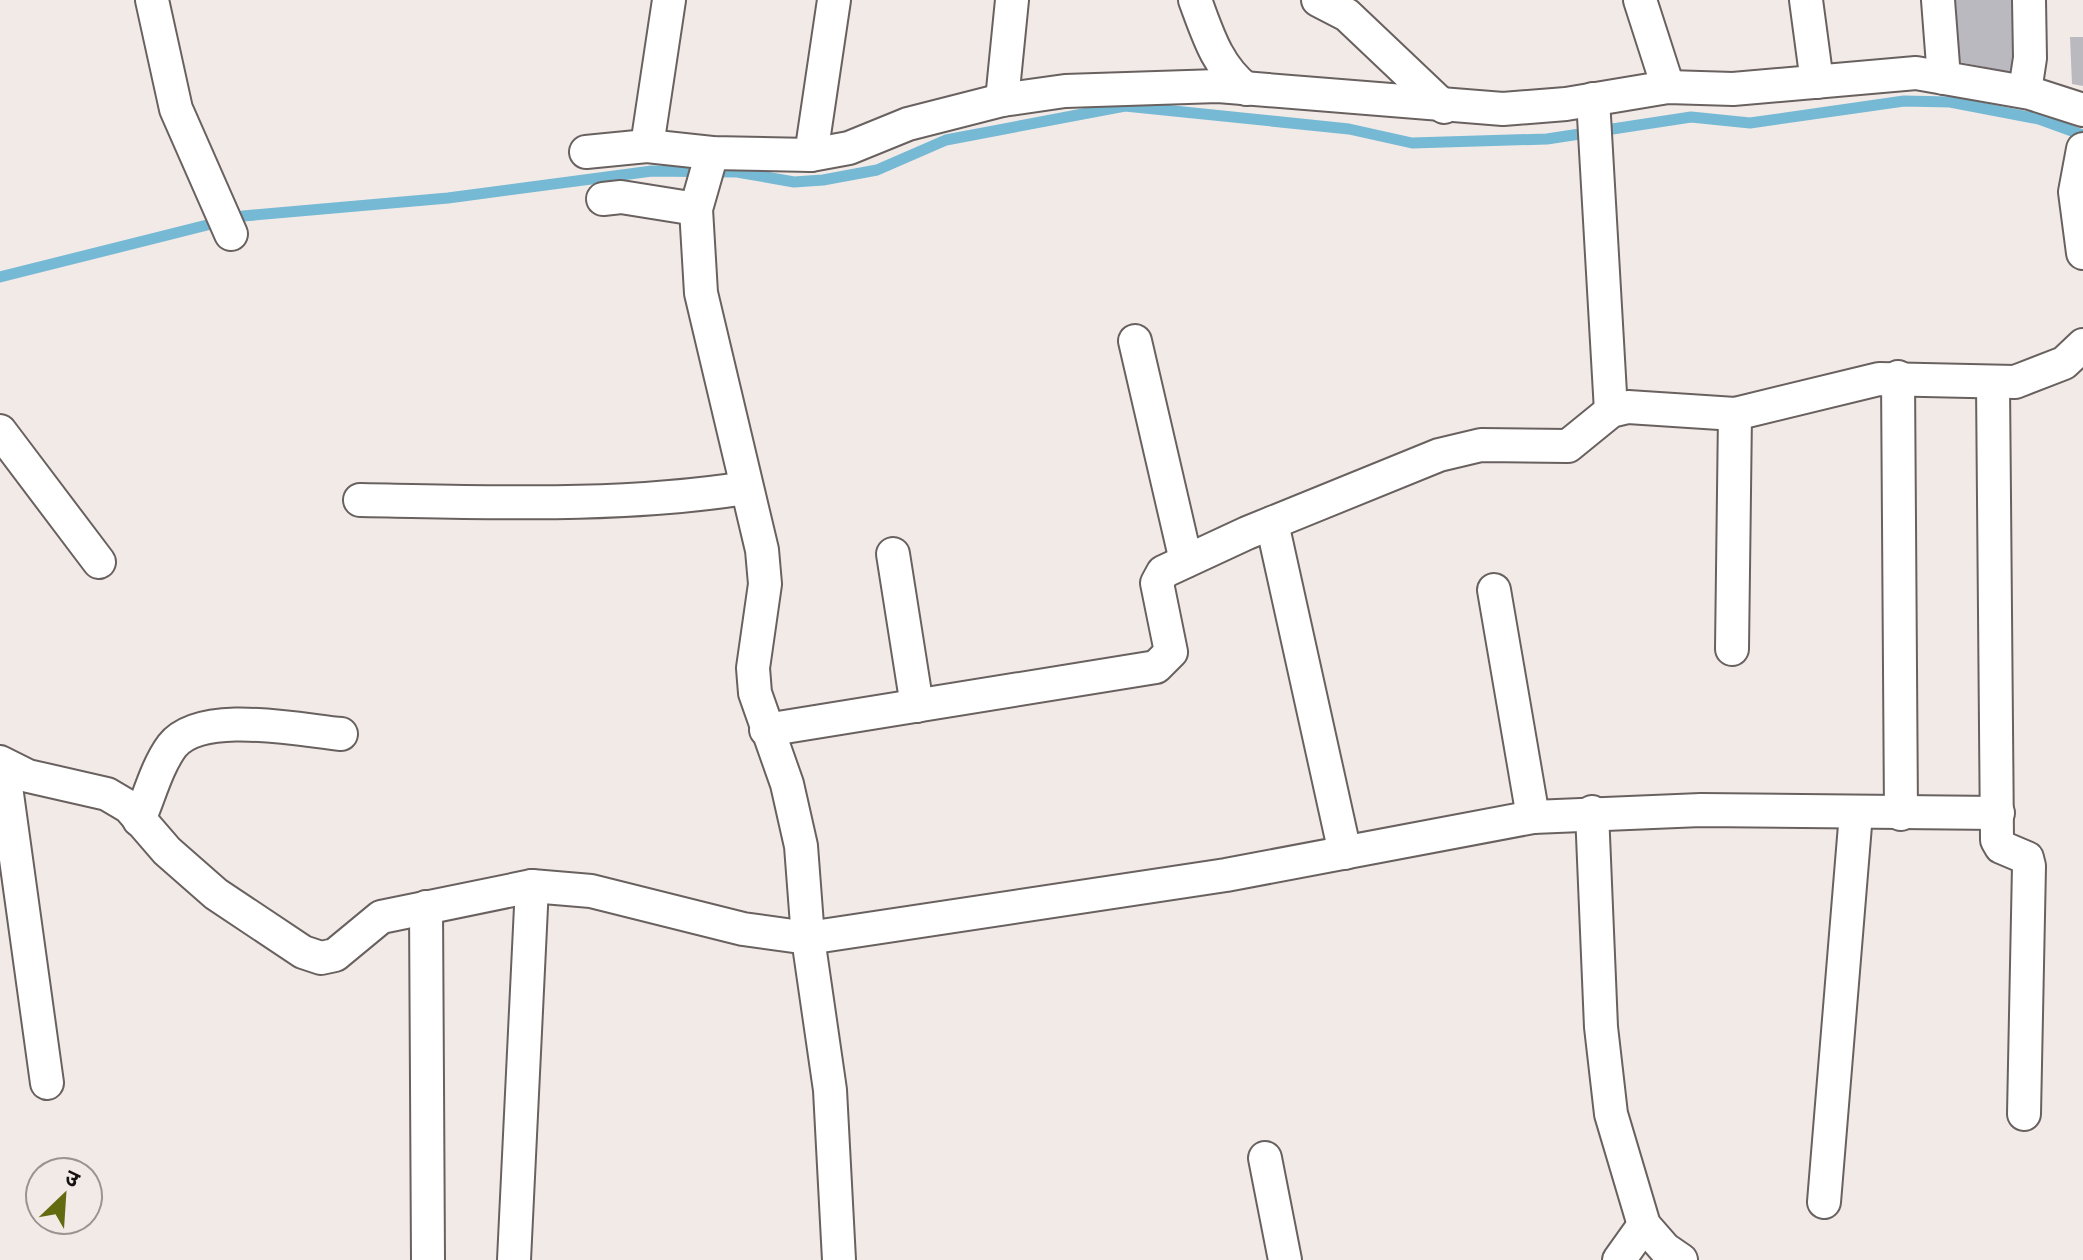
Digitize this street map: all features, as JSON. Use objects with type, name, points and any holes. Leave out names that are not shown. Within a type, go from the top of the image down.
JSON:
[{"type":"street","points":[[152,0],[176,109],[226,220]]},
{"type":"street","points":[[647,146],[669,0]]},
{"type":"street","points":[[811,155],[834,0]]},
{"type":"street","points":[[1002,100],[1012,0]]},
{"type":"street","points":[[1195,0],[1218,59],[1230,76],[1246,89]]},
{"type":"street","points":[[1318,0],[1347,15],[1444,107]]},
{"type":"street","points":[[1640,0],[1668,87]]},
{"type":"street","points":[[1806,0],[1817,82]]},
{"type":"street","points":[[1938,0],[1944,78]]},
{"type":"street","points":[[2025,91],[2030,58],[2029,0]]},
{"type":"street","points":[[586,152],[647,146],[712,157],[811,155],[849,148],[908,124],[1002,100],[1065,91],[1218,86],[1444,107],[1503,109],[1594,121],[1668,87],[1733,89],[1893,73],[2025,91],[2083,110]]},
{"type":"street","points":[[1594,121],[1611,411]]},
{"type":"street","points":[[2082,152],[2075,192],[2083,253]]},
{"type":"street","points":[[712,157],[698,202],[701,293],[757,528],[764,573],[753,668],[755,693],[795,815],[801,846],[808,938],[830,1090],[839,1260]]},
{"type":"street","points":[[603,199],[698,202]]},
{"type":"street","points":[[1135,341],[1186,561]]},
{"type":"street","points":[[766,730],[1156,667],[1171,652],[1157,583],[1163,572],[1272,523],[1461,448],[1568,446],[1611,411],[1649,407],[1735,414],[1851,384],[1898,377],[1993,384],[2041,375],[2081,351]]},
{"type":"street","points":[[1898,377],[1901,814]]},
{"type":"street","points":[[1993,384],[1997,840],[2001,847],[2027,858],[2029,866],[2024,1114]]},
{"type":"street","points":[[1732,649],[1735,414]]},
{"type":"street","points":[[0,431],[99,562]]},
{"type":"street","points":[[360,500],[575,503],[669,500],[746,488]]},
{"type":"street","points":[[1272,523],[1345,853]]},
{"type":"street","points":[[893,554],[917,706]]},
{"type":"street","points":[[1494,590],[1533,817]]},
{"type":"street","points":[[139,820],[173,746],[186,734],[206,727],[241,725],[341,734]]},
{"type":"street","points":[[2,763],[28,776],[107,794],[129,807],[167,851],[216,894],[303,952],[321,958],[335,955],[381,917],[532,886],[591,891],[743,929],[808,938],[1226,875],[1533,817],[1592,812],[1701,810],[1998,813]]},
{"type":"street","points":[[2,763],[47,1083]]},
{"type":"street","points":[[1592,812],[1606,1075],[1624,1164],[1644,1225],[1665,1249],[1681,1260]]},
{"type":"street","points":[[1824,1202],[1856,813]]},
{"type":"street","points":[[514,1260],[532,886]]},
{"type":"street","points":[[426,907],[428,1260]]},
{"type":"street","points":[[1265,1158],[1285,1260]]},
{"type":"street","points":[[1619,1260],[1644,1225]]},
{"type":"building","points":[[1954,0],[2019,0],[2015,73],[1954,61]]},
{"type":"building","points":[[2070,37],[2083,37],[2083,86],[2072,84]]},
{"type":"waterway","points":[[0,277],[243,216],[448,198],[652,171],[737,172],[794,182],[823,180],[877,170],[946,140],[1125,106],[1349,129],[1412,143],[1547,139],[1691,117],[1750,123],[1904,101],[1950,102],[2039,119],[2083,135]]}]
